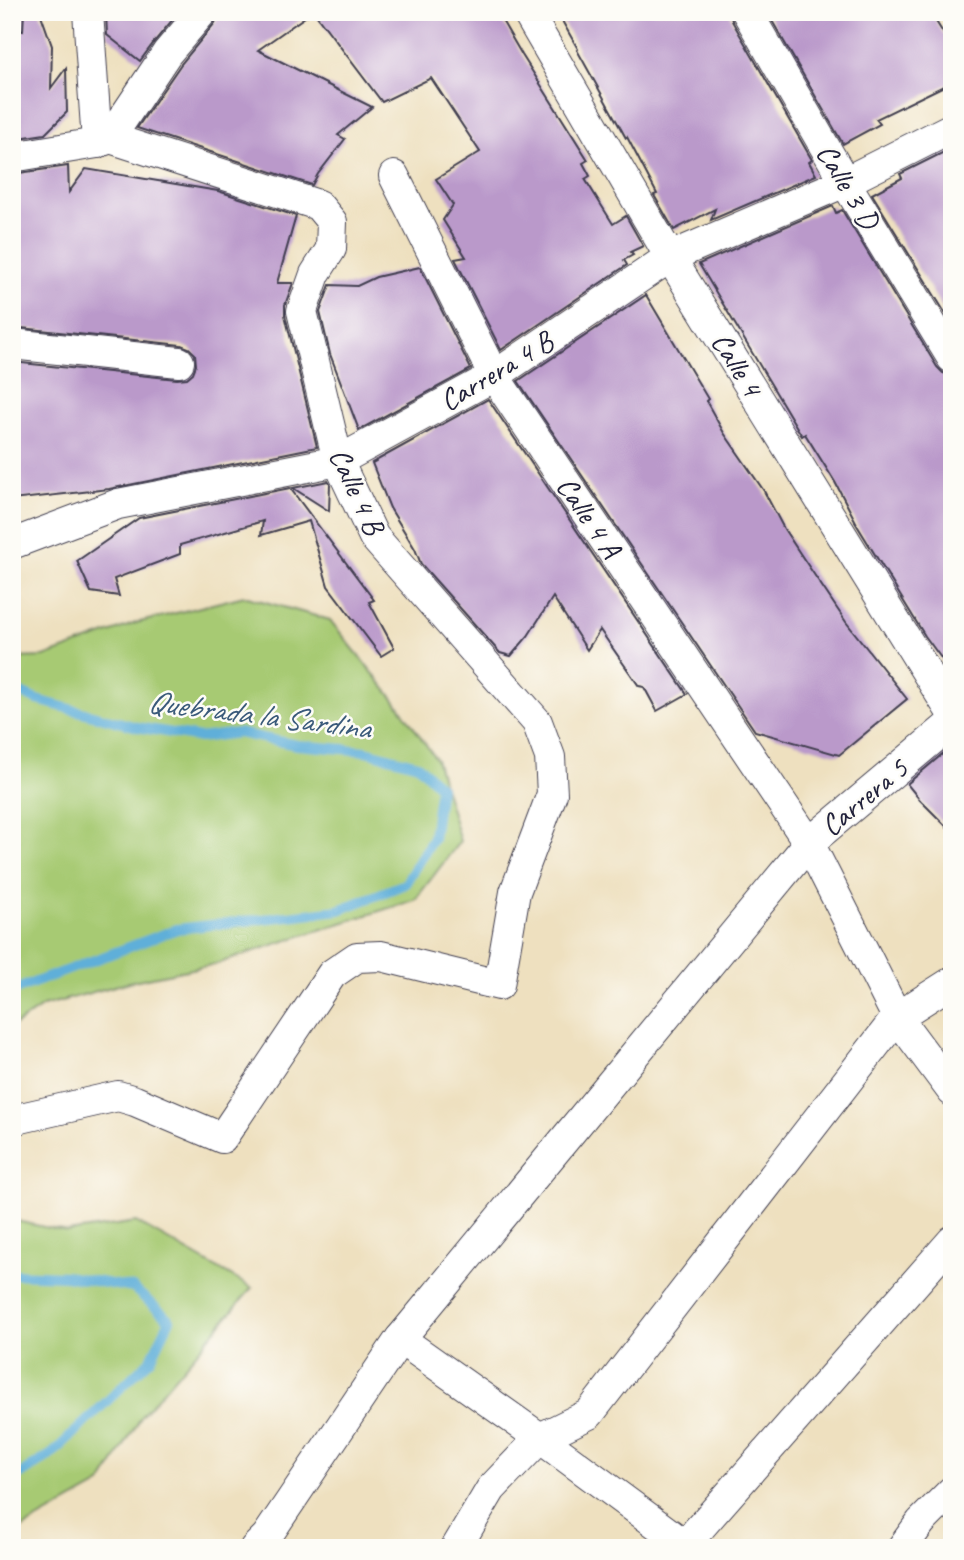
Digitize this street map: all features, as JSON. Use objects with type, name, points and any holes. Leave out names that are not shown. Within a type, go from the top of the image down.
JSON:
[{"type":"street","points":[[88,12],[104,140]]},
{"type":"street","points":[[12,157],[104,140],[167,53],[202,12]]},
{"type":"street","name":"Calle 4","points":[[527,12],[670,257],[952,713]]},
{"type":"street","name":"Calle 3 D","points":[[747,12],[845,182],[952,358]]},
{"type":"street","name":"Carrera 4 B","points":[[12,544],[118,504],[338,461],[494,376],[670,257],[845,182],[952,128]]},
{"type":"street","name":"Calle 4 B","points":[[12,1120],[118,1096],[222,1138],[332,974],[357,957],[382,957],[499,985],[515,892],[552,794],[550,757],[537,722],[374,537],[338,461],[302,311],[315,274],[331,249],[332,222],[318,205],[104,140]]},
{"type":"street","name":"Calle 4 A","points":[[394,176],[494,376],[809,843],[897,1017],[952,1091]]},
{"type":"street","points":[[12,345],[178,362]]},
{"type":"street","name":"Carrera 5","points":[[255,1548],[267,1536],[400,1339],[809,843],[952,723]]},
{"type":"street","points":[[456,1548],[491,1489],[540,1438],[589,1414],[897,1017],[952,982]]},
{"type":"street","points":[[400,1339],[540,1438],[685,1547],[952,1241]]},
{"type":"street","points":[[902,1548],[921,1522],[952,1491]]},
{"type":"green space","points":[[244,596],[330,620],[394,699],[436,759],[460,841],[415,900],[216,964],[133,981],[43,1006],[12,1027],[12,658],[44,657],[136,623]]},
{"type":"green space","points":[[12,1220],[67,1232],[136,1222],[252,1288],[143,1414],[101,1484],[12,1534]]},
{"type":"building","points":[[24,12],[40,12],[52,46],[51,88],[66,68],[67,112],[45,134],[12,139],[16,30],[23,31]]},
{"type":"building","points":[[106,12],[179,12],[140,61],[107,35]]},
{"type":"building","points":[[219,12],[312,12],[258,50],[372,107],[338,135],[345,139],[312,185],[137,128],[181,64],[215,23]]},
{"type":"building","points":[[314,12],[497,12],[588,160],[583,163],[590,176],[585,179],[613,224],[626,216],[643,246],[630,252],[633,255],[624,260],[627,265],[501,350],[455,259],[466,257],[443,220],[453,205],[436,179],[480,152],[431,78],[382,102]]},
{"type":"building","points":[[557,12],[730,12],[732,21],[812,160],[809,162],[816,175],[711,220],[715,209],[674,230],[627,137]]},
{"type":"building","points":[[767,12],[930,12],[952,47],[952,82],[876,119],[880,124],[843,144]]},
{"type":"building","points":[[952,148],[952,324],[872,194],[902,178],[900,174]]},
{"type":"building","points":[[68,166],[69,192],[86,169],[218,191],[296,216],[277,283],[293,283],[285,305],[285,315],[317,447],[109,489],[12,500],[12,362],[177,379],[187,378],[196,365],[195,354],[181,345],[12,327],[12,174]]},
{"type":"building","points":[[833,206],[836,213],[842,210],[937,367],[943,373],[952,375],[952,673],[925,636],[855,522],[835,482],[805,434],[802,436],[699,264]]},
{"type":"building","points":[[420,267],[471,369],[359,430],[330,354],[320,312],[330,285],[357,286],[376,277]]},
{"type":"building","points":[[646,295],[708,399],[706,401],[724,433],[764,491],[784,529],[846,622],[907,699],[839,755],[755,731],[518,381]]},
{"type":"building","points":[[488,399],[687,694],[657,711],[644,687],[639,686],[600,630],[587,650],[553,597],[528,636],[511,656],[500,653],[421,564],[390,508],[372,463]]},
{"type":"building","points":[[328,481],[329,511],[293,488]]},
{"type":"building","points":[[290,488],[374,600],[369,602],[394,648],[381,656],[328,586],[309,521],[261,535],[263,521],[180,545],[180,554],[114,579],[119,596],[91,592],[77,561],[139,518]]},
{"type":"building","points":[[952,746],[952,832],[907,784]]},
{"type":"waterway","name":"Quebrada la Sardina","points":[[12,689],[37,700],[137,727],[200,738],[238,733],[297,745],[366,751],[418,765],[440,787],[433,838],[405,884],[339,910],[177,929],[12,991]]},
{"type":"waterway","name":"Quebrada la Sardina","points":[[12,1274],[66,1276],[133,1288],[170,1320],[151,1359],[52,1454],[12,1480]]}]
